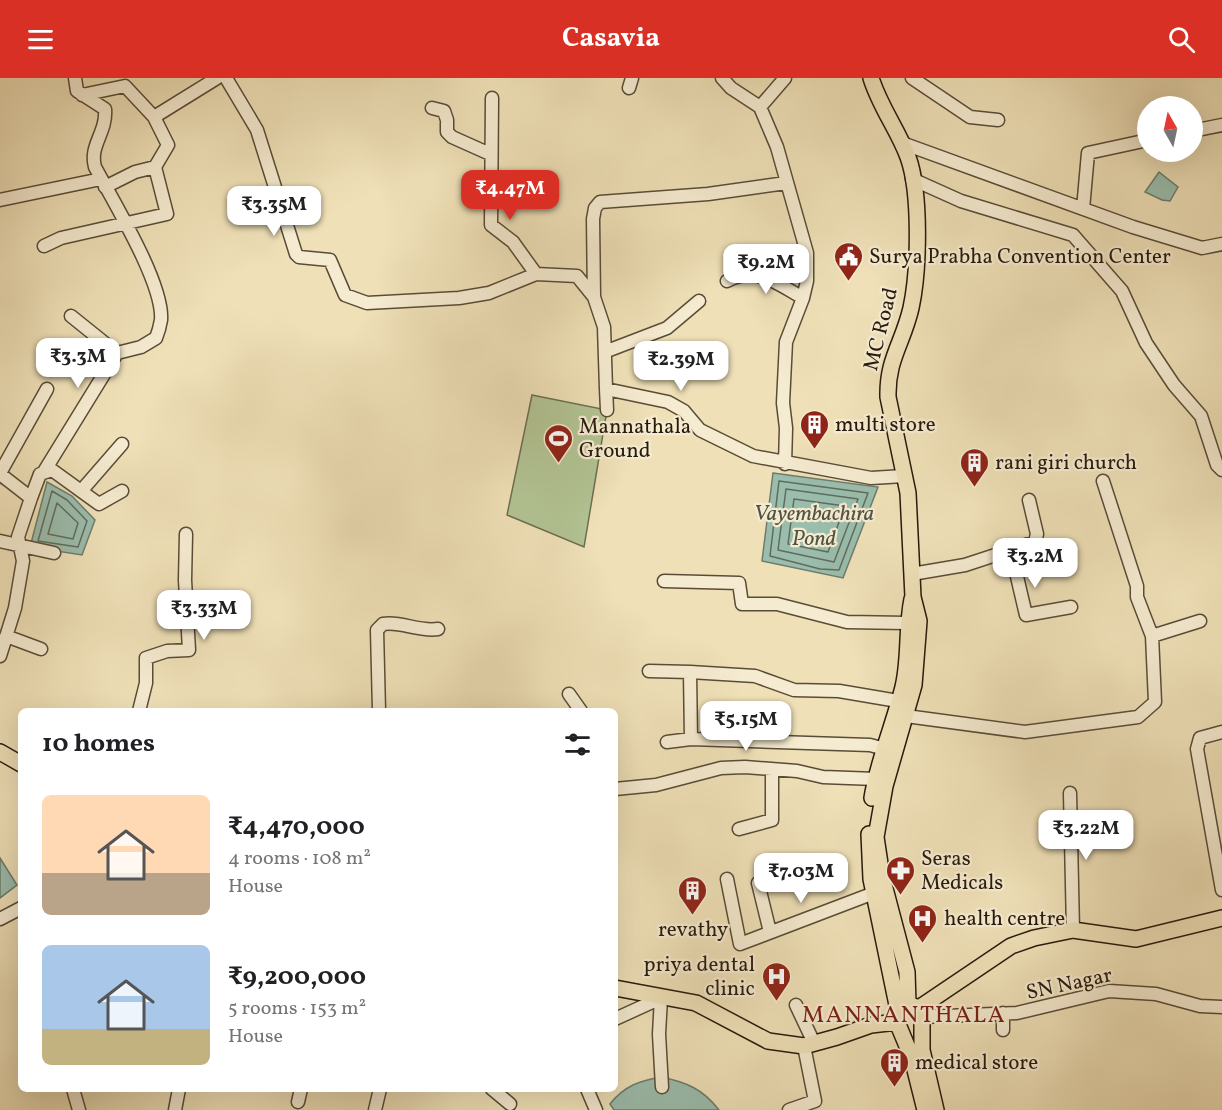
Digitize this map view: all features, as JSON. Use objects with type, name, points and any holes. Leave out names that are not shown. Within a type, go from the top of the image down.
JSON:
[{"type":"main road","name":"MC Road","points":[[872,78],[880,104],[909,159],[917,213],[911,309],[889,366],[888,397],[904,476],[913,597],[919,621],[918,662],[906,716],[885,786],[876,837],[882,877],[907,972],[910,1016]]},
{"type":"main road","name":"MC Road","points":[[913,597],[907,623],[908,656],[876,780],[868,842],[874,893],[922,1050],[925,1110]]},
{"type":"main road","points":[[0,752],[18,762]]},
{"type":"main road","points":[[618,989],[696,1003],[768,1041],[809,1044],[910,1016],[1011,946],[1034,938],[1073,930],[1136,939],[1222,918]]},
{"type":"street","points":[[0,656],[15,608],[23,561],[18,537],[40,474],[45,470],[117,353],[141,347],[156,338],[161,319],[156,292],[92,156],[104,130],[105,110],[77,91],[75,78]]},
{"type":"street","points":[[154,117],[217,78]]},
{"type":"street","points":[[226,78],[256,130],[296,254],[299,257],[330,260],[345,295],[367,303],[459,298],[489,293],[536,274],[577,276],[594,297]]},
{"type":"street","points":[[722,78],[731,88],[760,107],[777,147],[807,253],[807,281],[803,298],[786,342],[783,403],[786,428],[785,464]]},
{"type":"street","points":[[760,107],[785,78]]},
{"type":"street","points":[[912,78],[970,117],[998,120]]},
{"type":"street","points":[[44,246],[61,238],[167,214],[155,167],[168,145],[154,117],[125,86],[82,95]]},
{"type":"street","points":[[492,98],[491,225],[513,242],[536,274]]},
{"type":"street","points":[[432,108],[444,111],[447,132],[452,137],[490,154]]},
{"type":"street","points":[[1203,129],[1222,125]]},
{"type":"street","points":[[902,142],[1083,210],[1202,248],[1222,244]]},
{"type":"street","points":[[1083,210],[1088,153],[1137,142]]},
{"type":"street","points":[[0,200],[103,183],[155,167]]},
{"type":"street","points":[[912,179],[961,201],[1073,235],[1122,291],[1146,343],[1201,416],[1217,465],[1222,470]]},
{"type":"street","points":[[608,410],[607,351],[604,327],[594,297],[593,219],[595,208],[600,202],[708,194],[786,183]]},
{"type":"street","points":[[727,281],[740,274],[750,274],[766,278],[803,298]]},
{"type":"street","points":[[607,351],[667,328],[699,301]]},
{"type":"street","points":[[71,316],[117,353]]},
{"type":"street","points":[[606,388],[668,402],[684,411],[700,430],[753,456],[785,464],[871,478],[904,476]]},
{"type":"street","points":[[31,498],[0,474],[47,389]]},
{"type":"street","points":[[82,490],[122,444]]},
{"type":"street","points":[[45,470],[52,470],[99,504],[122,491]]},
{"type":"street","points":[[906,716],[1025,732],[1138,717],[1155,702],[1152,636],[1137,597],[1137,586],[1103,481]]},
{"type":"street","points":[[912,574],[948,569],[1035,542],[1037,534],[1029,500]]},
{"type":"street","points":[[140,708],[146,683],[146,658],[167,651],[189,650],[185,579],[186,534]]},
{"type":"street","points":[[0,541],[54,552]]},
{"type":"street","points":[[1011,551],[1026,615],[1071,607]]},
{"type":"street","points":[[664,581],[739,583],[742,604],[777,604],[847,622],[907,623]]},
{"type":"street","points":[[1152,636],[1200,621]]},
{"type":"street","points":[[379,708],[378,630],[382,624],[393,623],[418,630],[438,629]]},
{"type":"street","points":[[6,636],[41,649]]},
{"type":"street","points":[[650,671],[754,676],[794,690],[839,691],[898,700]]},
{"type":"street","points":[[690,672],[691,739]]},
{"type":"street","points":[[569,694],[579,708]]},
{"type":"street","points":[[1222,732],[1205,734],[1200,738],[1197,749],[1222,890]]},
{"type":"street","points":[[667,742],[691,739],[870,746],[885,749]]},
{"type":"street","points":[[618,789],[656,785],[721,768],[772,770],[876,780]]},
{"type":"street","points":[[739,829],[772,820],[772,770]]},
{"type":"street","points":[[1070,793],[1073,930]]},
{"type":"street","points":[[770,932],[758,883],[804,866]]},
{"type":"street","points":[[726,879],[740,944],[874,893]]},
{"type":"street","points":[[0,919],[18,910]]},
{"type":"street","name":"SN Nagar","points":[[910,1016],[1017,1013],[1109,991],[1156,994],[1200,1006],[1222,1007]]},
{"type":"street","points":[[618,1018],[661,998],[658,1034],[662,1087]]},
{"type":"street","points":[[789,1110],[815,1101],[809,1044],[796,1005]]},
{"type":"street","points":[[1003,1013],[1004,1030]]},
{"type":"street","points":[[74,1092],[79,1110]]},
{"type":"street","points":[[175,1110],[179,1092]]},
{"type":"street","points":[[298,1102],[300,1092]]},
{"type":"street","points":[[375,1110],[379,1092]]},
{"type":"street","points":[[496,1092],[510,1104]]},
{"type":"street","points":[[588,1092],[596,1110]]},
{"type":"green space","name":"Mannathala Ground","points":[[532,395],[607,410],[584,547],[507,515]]},
{"type":"water","points":[[1159,172],[1178,187],[1170,201],[1145,192]]},
{"type":"water","name":"Vayembachira Pond","points":[[773,473],[878,487],[843,578],[762,561]]},
{"type":"water","points":[[47,482],[72,496],[95,520],[82,555],[30,547]]},
{"type":"water","points":[[0,858],[17,885],[0,898]]},
{"type":"water","points":[[661,1077],[693,1088],[707,1097],[719,1110],[614,1110],[610,1104],[632,1085]]},
{"type":"waterway","points":[[0,483],[8,487]]},
{"type":"waterway","points":[[17,494],[23,500]]},
{"type":"place","name":"Surya Prabha Convention Center","points":[[848,282]]},
{"type":"place","name":"multi store","points":[[814,450]]},
{"type":"place","name":"Mannathala Ground","points":[[558,464]]},
{"type":"place","name":"rani giri church","points":[[974,488]]},
{"type":"place","name":"Seras Medicals","points":[[900,896]]},
{"type":"place","name":"revathy","points":[[693,916]]},
{"type":"place","name":"health centre","points":[[923,944]]},
{"type":"place","name":"priya dental clinic","points":[[776,1002]]},
{"type":"place","name":"medical store","points":[[894,1088]]},
{"type":"district","name":"MANNANTHALA","points":[[904,1014]]}]
